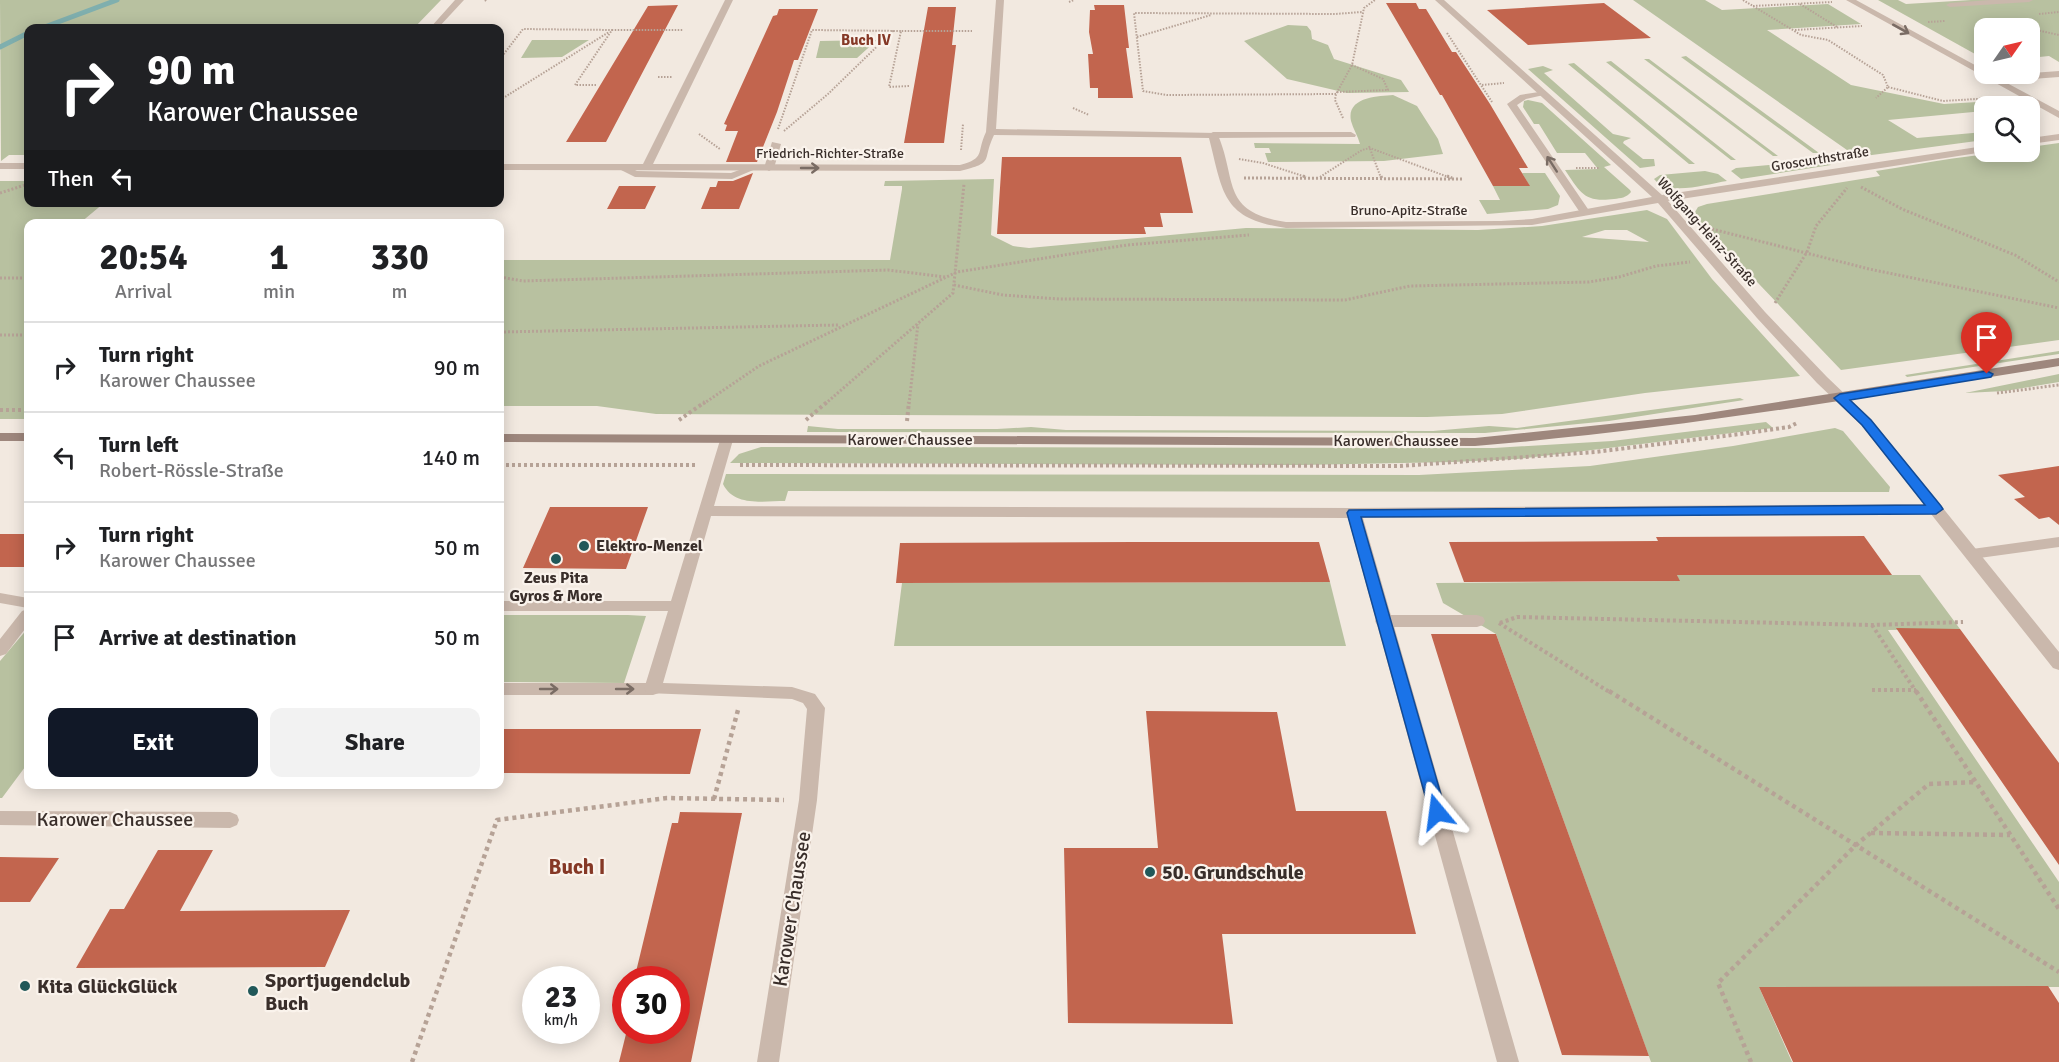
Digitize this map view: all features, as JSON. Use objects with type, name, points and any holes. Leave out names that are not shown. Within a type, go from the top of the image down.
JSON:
[{"type":"main road","name":"Karower Chaussee","points":[[504,438],[1475,441],[1558,436],[1840,398],[2059,362]]},
{"type":"main road","points":[[0,437],[24,437]]},
{"type":"street","points":[[438,24],[460,0]]},
{"type":"street","points":[[646,168],[729,0]]},
{"type":"street","points":[[1000,0],[992,132],[1351,135]]},
{"type":"street","name":"Wolfgang-Heinz-Straße","points":[[1439,0],[1660,199],[1761,315],[1866,422],[2059,664]]},
{"type":"street","points":[[1850,0],[1974,69]]},
{"type":"street","points":[[1950,5],[2029,0]]},
{"type":"street","points":[[2040,75],[2059,74]]},
{"type":"street","points":[[2004,84],[2026,96]]},
{"type":"street","points":[[1543,94],[1517,99],[1512,104],[1585,212]]},
{"type":"street","points":[[2040,104],[2059,115]]},
{"type":"street","name":"Friedrich-Richter-Straße","points":[[504,167],[960,168],[978,162],[984,156],[986,142],[992,132]]},
{"type":"street","name":"Bruno-Apitz-Straße","points":[[1213,135],[1234,203],[1248,217],[1260,222],[1286,225],[1501,224],[1660,199]]},
{"type":"street","points":[[2040,140],[2059,137]]},
{"type":"street","points":[[770,168],[776,144]]},
{"type":"street","name":"Groscurthstraße","points":[[1660,199],[1974,151]]},
{"type":"street","points":[[0,166],[24,166]]},
{"type":"street","points":[[625,168],[635,174],[732,176],[753,168]]},
{"type":"street","points":[[653,690],[726,440]]},
{"type":"street","points":[[705,511],[1353,513],[1936,509]]},
{"type":"street","points":[[1353,513],[1508,1062]]},
{"type":"street","points":[[1972,554],[2059,542]]},
{"type":"street","points":[[0,598],[24,602]]},
{"type":"street","points":[[504,606],[677,606]]},
{"type":"street","points":[[0,650],[24,620]]},
{"type":"street","points":[[1383,621],[1477,621]]},
{"type":"street","name":"Karower Chaussee","points":[[504,689],[792,693],[809,698],[816,708],[808,800],[768,1062]]},
{"type":"street","name":"Karower Chaussee","points":[[0,818],[230,820]]},
{"type":"path","points":[[1069,2],[1074,0]]},
{"type":"path","points":[[1351,135],[1335,100],[1336,93],[1352,65],[1362,12],[1375,0]]},
{"type":"path","points":[[1743,0],[1792,30],[1828,40],[1884,75],[1888,87]]},
{"type":"path","points":[[1753,6],[1850,0]]},
{"type":"path","points":[[1799,4],[1837,27]]},
{"type":"path","points":[[1352,65],[1383,79],[1388,90],[1336,93],[1167,95],[1143,91],[1134,13],[1362,12]]},
{"type":"path","points":[[1137,37],[1214,14]]},
{"type":"path","points":[[1792,30],[1893,24]]},
{"type":"path","points":[[504,55],[523,29],[683,30]]},
{"type":"path","points":[[596,85],[575,85],[612,30]]},
{"type":"path","points":[[504,98],[612,30]]},
{"type":"path","points":[[894,30],[828,94],[780,134],[777,131],[812,30],[894,30],[972,31]]},
{"type":"path","points":[[2040,30],[2059,34]]},
{"type":"path","points":[[901,31],[890,87],[909,86]]},
{"type":"path","points":[[1888,87],[1943,101],[1974,99]]},
{"type":"path","points":[[1876,98],[1888,87]]},
{"type":"path","points":[[960,153],[963,124]]},
{"type":"path","points":[[699,134],[725,153]]},
{"type":"path","points":[[1367,140],[1382,179]]},
{"type":"path","points":[[1318,179],[1362,150],[1370,148],[1455,179]]},
{"type":"path","points":[[1220,160],[1237,159],[1263,163],[1310,178]]},
{"type":"path","points":[[1225,178],[1464,179]]},
{"type":"path","points":[[801,425],[953,293],[965,179]]},
{"type":"path","points":[[1761,315],[1774,305],[1806,252],[1816,226],[1852,182],[1902,209],[2015,255],[2059,282]]},
{"type":"path","points":[[0,193],[24,185]]},
{"type":"path","points":[[676,422],[759,366],[957,272],[1127,245],[1273,233],[1286,225]]},
{"type":"path","points":[[1682,225],[1712,229],[1869,269],[2059,308]]},
{"type":"path","points":[[954,285],[1003,295],[1059,299],[1345,300],[1410,286],[1589,282],[1619,277],[1656,266],[1714,261]]},
{"type":"path","points":[[504,278],[523,281],[888,270],[947,277]]},
{"type":"path","points":[[0,278],[24,278]]},
{"type":"path","points":[[906,427],[919,323]]},
{"type":"path","points":[[504,332],[842,325]]},
{"type":"path","points":[[0,335],[24,335]]},
{"type":"path","points":[[0,410],[24,410]]},
{"type":"path","points":[[1477,621],[1499,623],[1517,617],[1872,625],[1963,622]]},
{"type":"path","points":[[1499,623],[2059,972]]},
{"type":"path","points":[[1872,625],[2059,909]]},
{"type":"path","points":[[1872,690],[1916,690]]},
{"type":"path","points":[[714,799],[742,692]]},
{"type":"path","points":[[1751,1062],[1718,983],[1856,845],[1929,784],[1977,783]]},
{"type":"path","points":[[412,1062],[497,820],[667,798],[808,800]]},
{"type":"path","points":[[1870,833],[2011,835]]},
{"type":"green space","points":[[0,0],[441,0],[418,24],[24,24],[24,155],[9,155],[1,161]]},
{"type":"green space","points":[[1633,0],[1705,0],[1722,10],[1828,4],[1861,24],[1767,30],[1851,85],[1944,104],[1974,102],[1974,112],[1888,120],[1917,138],[1974,133],[1974,141],[1857,157]]},
{"type":"green space","points":[[1878,0],[1898,0],[1906,4],[1971,0],[2059,0],[2059,62],[2049,56],[2040,57],[2040,18],[1974,18],[1974,53]]},
{"type":"green space","points":[[1288,25],[1307,26],[1311,31],[1312,39],[1328,45],[1334,59],[1401,80],[1409,92],[1347,93],[1287,79],[1244,41]]},
{"type":"green space","points":[[532,40],[589,40],[562,57],[521,58]]},
{"type":"green space","points":[[877,40],[857,58],[816,58],[820,41]]},
{"type":"green space","points":[[1686,56],[1819,153],[1813,153],[1681,57]]},
{"type":"green space","points":[[1644,59],[1649,59],[1778,156],[1773,156]]},
{"type":"green space","points":[[1611,61],[1736,160],[1731,160],[1606,62]]},
{"type":"green space","points":[[1574,63],[1695,164],[1689,164],[1568,64]]},
{"type":"green space","points":[[1543,66],[1553,70],[1544,73],[1613,134],[1631,138],[1623,143],[1643,159],[1654,159],[1655,166],[1640,168],[1528,69]]},
{"type":"green space","points":[[1393,95],[1417,106],[1438,139],[1443,154],[1384,161],[1268,162],[1265,153],[1271,153],[1269,148],[1255,148],[1254,143],[1360,144],[1351,121],[1353,107],[1364,99]]},
{"type":"green space","points":[[1524,101],[1542,103],[1611,165],[1604,167],[1631,192],[1623,197],[1604,200],[1589,197],[1579,190],[1565,170],[1598,169],[1585,153],[1557,153],[1539,124],[1534,124],[1523,107]]},
{"type":"green space","points":[[2059,143],[2059,340],[1841,370],[1698,220],[1695,212],[1698,207],[1707,204],[1880,176],[1876,171],[1933,161],[1974,156],[1974,162],[2040,162],[2040,146]]},
{"type":"green space","points":[[1823,160],[1831,165],[1741,179],[1731,171],[1736,168]]},
{"type":"green space","points":[[1705,171],[1718,174],[1727,181],[1678,188],[1661,184],[1654,179],[1660,175]]},
{"type":"green space","points":[[1522,173],[1545,173],[1560,196],[1558,205],[1548,209],[1487,214],[1479,200],[1500,200],[1493,186],[1529,185]]},
{"type":"green space","points":[[994,179],[991,235],[1013,246],[1029,248],[1246,228],[1478,230],[1542,226],[1647,210],[1667,219],[1712,279],[1800,376],[1645,393],[1502,414],[1427,417],[656,414],[597,406],[504,406],[504,260],[890,260],[902,186],[884,186],[885,181]],"holes":[[[1605,230],[1627,230],[1649,242],[1582,237]]]},
{"type":"green space","points":[[0,181],[24,181],[24,207],[99,207],[85,219],[24,219],[24,419],[0,419]]},
{"type":"green space","points":[[2059,351],[2059,354],[1907,377],[1905,375]]},
{"type":"green space","points":[[2059,374],[2059,382],[2005,391],[1965,393]]},
{"type":"green space","points":[[1740,398],[1744,400],[1609,421],[1485,433],[807,432],[808,426],[838,429],[1031,427],[1066,430],[1433,431],[1489,426],[1517,428]]},
{"type":"green space","points":[[1766,422],[1773,428],[1517,459],[1453,462],[1302,465],[730,463],[739,454],[761,447],[1494,448],[1612,441]]},
{"type":"green space","points":[[1835,428],[1843,431],[1890,487],[1889,492],[788,491],[785,501],[759,502],[734,496],[723,484],[726,474],[1419,475],[1590,466],[1733,446]]},
{"type":"green space","points":[[1677,575],[1920,575],[1960,629],[1888,630],[2059,882],[2059,987],[1759,987],[1792,1062],[1651,1062],[1496,634],[1443,603],[1436,583],[1679,581]]},
{"type":"green space","points":[[1330,582],[1346,646],[894,646],[902,583]]},
{"type":"green space","points":[[504,615],[646,616],[624,683],[504,682]]},
{"type":"green space","points":[[24,633],[24,768],[2,798],[0,798],[0,661]]},
{"type":"building","points":[[1386,3],[1416,3],[1419,9],[1426,9],[1452,52],[1456,52],[1490,104],[1528,168],[1519,168],[1530,186],[1493,186],[1442,95]]},
{"type":"building","points":[[1604,3],[1651,38],[1528,45],[1487,10]]},
{"type":"building","points":[[678,5],[606,142],[566,142],[648,6]]},
{"type":"building","points":[[1094,5],[1124,5],[1129,48],[1126,48],[1133,98],[1098,98],[1098,88],[1090,88],[1088,54],[1093,54],[1089,32],[1090,10],[1095,10]]},
{"type":"building","points":[[928,7],[956,7],[952,45],[956,45],[944,143],[904,143]]},
{"type":"building","points":[[779,9],[818,9],[798,60],[794,60],[757,162],[726,162],[738,131],[725,131],[727,125],[724,124],[773,16],[777,15]]},
{"type":"building","points":[[1002,157],[1181,157],[1193,213],[1160,213],[1163,227],[1144,227],[1146,234],[997,234]]},
{"type":"building","points":[[753,173],[739,209],[701,209],[710,187],[716,187],[718,181],[733,181]]},
{"type":"building","points":[[619,186],[656,186],[645,209],[607,209]]},
{"type":"building","points":[[2059,466],[2059,525],[2049,517],[2039,519],[2014,499],[2025,497],[1998,475]]},
{"type":"building","name":"Elektro-Menzel","points":[[550,507],[648,507],[626,569],[523,568]]},
{"type":"building","points":[[0,534],[24,534],[24,567],[0,567]]},
{"type":"building","points":[[1864,536],[1892,575],[1677,575],[1680,581],[1464,582],[1449,542],[1658,541],[1656,537]]},
{"type":"building","points":[[1319,542],[1330,582],[896,583],[900,543]]},
{"type":"building","points":[[1896,628],[1960,629],[2059,763],[2059,865]]},
{"type":"building","points":[[1431,634],[1496,634],[1649,1056],[1562,1055]]},
{"type":"building","points":[[1146,711],[1277,712],[1296,811],[1386,811],[1416,934],[1222,934],[1233,1024],[1068,1023],[1064,848],[1158,848]]},
{"type":"building","points":[[504,729],[701,729],[690,774],[504,773]]},
{"type":"building","points":[[680,812],[742,813],[691,1062],[619,1062],[624,1044],[690,1044],[690,966],[637,966],[672,823],[678,823]]},
{"type":"building","points":[[158,850],[213,850],[180,911],[350,910],[325,967],[76,968],[110,909],[124,909]]},
{"type":"building","points":[[0,857],[59,858],[30,902],[0,902]]},
{"type":"building","points":[[2048,986],[2059,1003],[2059,1062],[1793,1062],[1759,987]]},
{"type":"waterway","points":[[53,24],[117,0]]},
{"type":"waterway","points":[[0,47],[24,35]]},
{"type":"place","name":"Elektro-Menzel","points":[[584,546]]},
{"type":"place","name":"Zeus Pita Gyros & More","points":[[556,559]]},
{"type":"place","name":"50. Grundschule","points":[[1150,872]]},
{"type":"place","name":"Kita GlückGlück","points":[[25,986]]},
{"type":"place","name":"Sportjugendclub Buch","points":[[253,991]]},
{"type":"district","name":"Buch IV","points":[[866,40]]},
{"type":"district","name":"Buch I","points":[[577,867]]},
{"type":"route","points":[[1437,812],[1353,513],[1936,509],[1866,422],[1840,398],[1987,374]]}]
